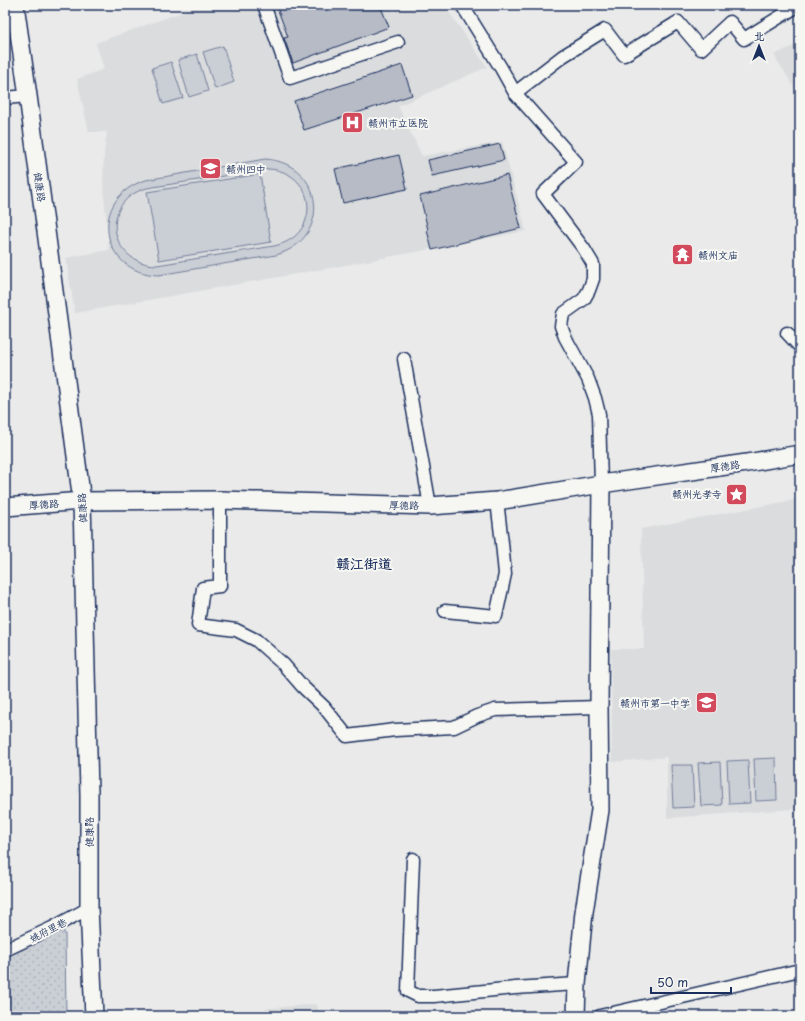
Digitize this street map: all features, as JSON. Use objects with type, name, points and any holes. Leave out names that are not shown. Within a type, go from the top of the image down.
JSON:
[{"type":"street","name":"健康路","points":[[15,5],[82,501],[89,794],[89,908],[94,1016]]},
{"type":"street","points":[[264,5],[290,78],[398,42]]},
{"type":"street","points":[[462,5],[515,93],[576,162],[543,194],[584,249],[593,264],[593,279],[589,290],[584,299],[563,314],[561,326],[565,338],[588,380],[595,398],[599,414],[601,484],[599,707],[600,810],[584,912],[577,984],[576,1016]]},
{"type":"street","points":[[515,93],[563,56],[605,30],[624,55],[678,22],[701,49],[730,22],[744,39],[799,5]]},
{"type":"street","points":[[5,98],[28,96]]},
{"type":"street","points":[[787,332],[800,347]]},
{"type":"street","points":[[404,359],[430,506]]},
{"type":"street","name":"厚德路","points":[[5,507],[82,501],[220,500],[430,506],[497,501],[800,454]]},
{"type":"street","points":[[220,500],[220,586],[203,588],[198,625],[236,630],[256,640],[283,664],[303,687],[324,707],[347,736],[395,730],[454,727],[477,716],[495,710],[599,707]]},
{"type":"street","points":[[445,611],[496,616],[505,574],[497,501]]},
{"type":"street","points":[[413,859],[408,991],[418,996],[434,996],[577,984]]},
{"type":"street","name":"姚府里巷","points":[[5,950],[52,928],[89,908]]},
{"type":"street","points":[[600,1016],[800,970]]},
{"type":"shaded area","points":[[202,5],[390,5],[393,12],[408,5],[444,5],[487,67],[398,106],[422,156],[502,142],[526,231],[335,267],[75,313],[66,258],[109,250],[103,183],[104,154],[107,132],[89,132],[77,79],[104,69],[96,43]]},
{"type":"shaded area","points":[[800,43],[800,97],[774,55]]},
{"type":"shaded area","points":[[223,46],[234,82],[215,89],[203,52]]},
{"type":"shaded area","points":[[197,54],[208,91],[189,97],[178,60]]},
{"type":"shaded area","points":[[171,62],[183,98],[163,104],[152,68]]},
{"type":"shaded area","points":[[265,159],[285,164],[300,173],[310,187],[314,202],[313,219],[307,234],[294,246],[276,255],[159,275],[139,271],[124,262],[113,249],[108,234],[109,217],[115,202],[127,189],[146,180]],"holes":[[[268,169],[284,172],[296,180],[304,192],[308,204],[307,218],[301,230],[290,240],[274,246],[157,265],[141,262],[128,254],[120,244],[116,231],[116,218],[121,205],[132,195],[147,188]]]},
{"type":"shaded area","points":[[260,174],[271,242],[159,260],[147,192]]},
{"type":"shaded area","name":"赣州市第一中学","points":[[800,499],[800,880],[794,809],[667,818],[667,757],[612,762],[611,649],[644,649],[641,529]]},
{"type":"shaded area","points":[[776,758],[777,800],[756,801],[754,759]]},
{"type":"shaded area","points":[[748,760],[750,803],[729,804],[727,761]]},
{"type":"shaded area","points":[[720,762],[722,805],[701,806],[698,763]]},
{"type":"shaded area","points":[[671,765],[692,765],[694,807],[673,808]]},
{"type":"shaded area","points":[[63,930],[65,934],[66,1016],[5,1016],[5,956]]},
{"type":"shaded area","points":[[317,1004],[319,1016],[263,1016],[263,1009]]},
{"type":"building","points":[[276,5],[380,5],[389,27],[293,63],[284,38],[288,37]]},
{"type":"building","points":[[402,65],[412,95],[304,130],[294,101]]},
{"type":"building","points":[[500,144],[504,160],[432,176],[428,160]]},
{"type":"building","points":[[399,155],[407,189],[343,203],[335,169]]},
{"type":"building","points":[[507,175],[521,228],[432,250],[420,196]]},
{"type":"place","name":"赣州市立医院","points":[[353,123]]},
{"type":"place","name":"赣州四中","points":[[210,169]]},
{"type":"place","name":"赣州文庙","points":[[683,255]]},
{"type":"place","name":"赣州光孝寺","points":[[737,494]]},
{"type":"place","name":"赣州市第一中学","points":[[706,703]]},
{"type":"district","name":"赣江街道","points":[[364,564]]}]
